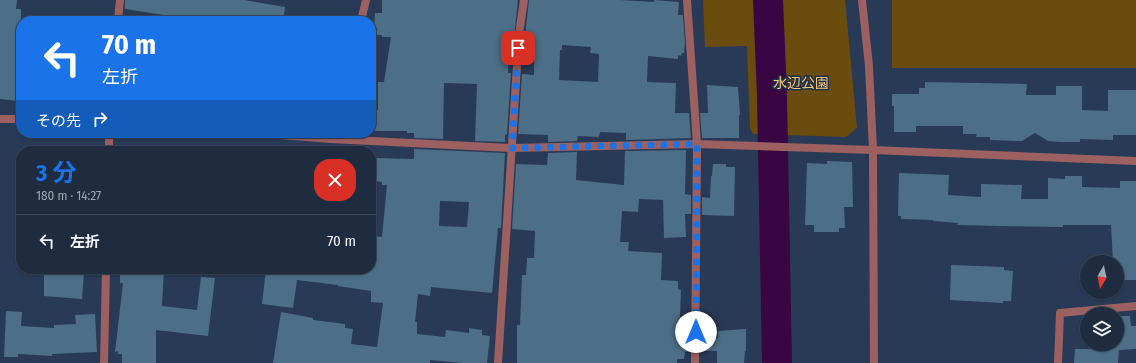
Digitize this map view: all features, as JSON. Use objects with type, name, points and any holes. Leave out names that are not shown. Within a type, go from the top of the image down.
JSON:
[{"type":"street","points":[[118,16],[120,0]]},
{"type":"street","points":[[362,16],[366,0]]},
{"type":"street","points":[[498,363],[518,34],[524,0]]},
{"type":"street","points":[[687,0],[697,144],[695,363]]},
{"type":"street","points":[[862,0],[869,66],[873,150],[874,363]]},
{"type":"street","points":[[0,119],[16,120]]},
{"type":"street","points":[[362,138],[512,148],[697,144],[1136,161]]},
{"type":"street","points":[[104,363],[106,274]]},
{"type":"street","points":[[1058,363],[1060,313],[1136,306]]},
{"type":"green space","name":"水辺公園","points":[[703,0],[845,0],[857,128],[846,137],[753,134],[750,128],[747,46],[705,47]]},
{"type":"green space","points":[[892,0],[1136,0],[1136,68],[892,68]]},
{"type":"building","points":[[0,0],[17,0],[16,9],[21,9],[21,16],[16,16],[16,101],[0,99]]},
{"type":"building","points":[[125,0],[244,0],[285,7],[284,16],[170,16],[125,9]]},
{"type":"building","points":[[382,0],[518,0],[513,46],[509,46],[508,73],[511,73],[507,134],[505,135],[505,142],[475,141],[477,84],[444,83],[443,139],[414,138],[414,133],[407,133],[407,131],[376,131],[378,82],[384,82],[391,37],[376,35],[377,28],[375,13],[382,13]]},
{"type":"building","points":[[529,0],[620,0],[654,2],[654,0],[679,2],[678,15],[683,15],[685,43],[684,53],[682,53],[681,56],[678,55],[678,59],[648,56],[647,82],[676,83],[675,113],[689,113],[691,138],[626,140],[626,133],[600,132],[599,137],[578,136],[577,141],[548,142],[548,135],[518,134],[522,74],[534,75],[534,47],[524,46]],"holes":[[[562,45],[591,47],[590,53],[599,54],[598,82],[559,80],[560,50],[562,50]]]},
{"type":"building","points":[[925,82],[1027,84],[1026,95],[1056,95],[1056,86],[1082,86],[1082,110],[1108,111],[1108,90],[1136,90],[1136,135],[1113,135],[1113,140],[1080,139],[1080,142],[1060,142],[1048,141],[1035,133],[1022,141],[990,140],[990,137],[976,137],[977,134],[963,134],[963,126],[916,126],[916,132],[894,132],[894,106],[892,106],[892,94],[919,94],[919,88],[925,88]]},
{"type":"building","points":[[707,85],[738,87],[740,115],[739,138],[702,138],[700,113],[708,113]]},
{"type":"building","points":[[414,149],[505,153],[501,228],[498,228],[492,293],[431,287],[430,296],[418,294],[415,322],[417,322],[417,334],[445,337],[446,330],[469,333],[469,328],[482,330],[482,335],[490,336],[487,363],[463,363],[430,360],[430,363],[273,363],[281,312],[313,318],[313,320],[345,324],[345,328],[353,329],[351,344],[377,347],[383,303],[371,302],[371,291],[297,280],[293,308],[262,304],[265,274],[376,274],[376,236],[382,237],[387,185],[382,185],[382,182],[376,181],[376,158],[414,159]],"holes":[[[440,201],[469,202],[467,227],[439,226]]]},
{"type":"building","points":[[686,150],[685,194],[691,195],[691,214],[685,214],[686,237],[664,238],[663,200],[639,199],[638,212],[622,211],[620,242],[629,242],[628,251],[662,253],[661,280],[678,281],[678,289],[681,290],[680,317],[685,318],[684,339],[690,338],[690,351],[685,352],[684,359],[677,359],[677,363],[517,363],[517,325],[520,325],[522,275],[526,275],[527,258],[534,258],[535,231],[512,229],[516,164],[547,165],[548,153],[577,152],[576,180],[624,185],[625,151]]},
{"type":"building","points":[[827,161],[852,162],[853,207],[844,207],[845,228],[839,228],[839,232],[814,232],[814,225],[805,225],[807,163],[827,164]]},
{"type":"building","points":[[713,164],[726,164],[726,167],[735,167],[734,216],[702,215],[702,197],[710,198]]},
{"type":"building","points":[[899,173],[949,175],[948,195],[981,197],[981,184],[1022,185],[1021,199],[1048,199],[1048,178],[1065,179],[1065,176],[1082,176],[1082,187],[1120,188],[1120,181],[1136,181],[1136,280],[1124,280],[1124,255],[1113,255],[1111,225],[1063,225],[1063,227],[957,225],[958,223],[933,220],[901,219],[901,216],[898,216]]},
{"type":"building","points":[[951,265],[1004,267],[1004,270],[1013,271],[1011,301],[1003,301],[1003,303],[950,300]]},
{"type":"building","points":[[44,274],[84,274],[82,299],[44,296]]},
{"type":"building","points":[[120,274],[164,274],[162,306],[197,310],[201,277],[215,278],[208,336],[156,330],[156,363],[122,363],[122,354],[118,354],[118,351],[115,352],[123,283],[120,283]]},
{"type":"building","points":[[6,311],[22,312],[21,326],[54,328],[54,325],[76,324],[75,315],[95,314],[97,352],[52,354],[52,356],[18,354],[18,357],[4,357]]},
{"type":"building","points":[[1124,316],[1130,316],[1131,326],[1136,326],[1136,349],[1124,350]]},
{"type":"building","points":[[746,329],[746,351],[744,363],[717,363],[717,351],[701,351],[701,338],[718,338],[718,331]]},
{"type":"building","points":[[1075,349],[1080,349],[1080,351],[1119,351],[1118,363],[1074,363]]},
{"type":"waterway","points":[[768,0],[772,95],[777,363]]},
{"type":"route","points":[[518,48],[512,148],[697,144],[696,332]]}]
